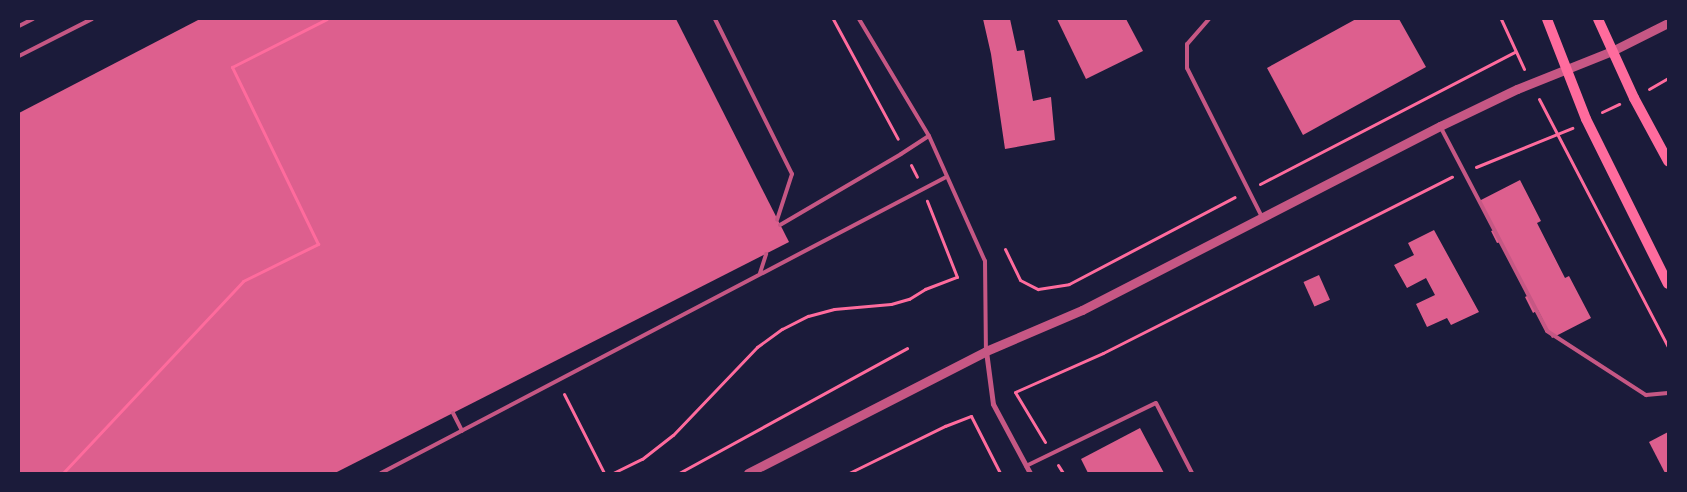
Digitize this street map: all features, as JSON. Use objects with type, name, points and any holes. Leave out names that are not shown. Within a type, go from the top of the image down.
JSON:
[{"type":"main road","points":[[1547,19],[1586,119],[1668,284]]},
{"type":"main road","points":[[1598,19],[1634,98],[1668,161]]},
{"type":"street","points":[[748,473],[986,351],[1082,310],[1440,126],[1532,84],[1612,51],[1668,23]]},
{"type":"street","points":[[986,351],[993,404],[1030,473]]},
{"type":"lane","points":[[19,26],[33,19]]},
{"type":"lane","points":[[19,56],[92,19]]},
{"type":"lane","points":[[715,19],[792,174],[777,220]]},
{"type":"lane","points":[[859,19],[928,136],[985,261],[986,351]]},
{"type":"lane","points":[[1209,19],[1187,44],[1187,68],[1262,217]]},
{"type":"lane","points":[[1440,126],[1548,331],[1646,395],[1668,393]]},
{"type":"lane","points":[[780,225],[901,154],[928,136]]},
{"type":"lane","points":[[381,473],[946,177]]},
{"type":"lane","points":[[760,274],[766,254]]},
{"type":"lane","points":[[1026,466],[1156,403],[1192,473]]},
{"type":"lane","points":[[453,413],[462,431]]},
{"type":"path","points":[[63,473],[243,281],[318,244],[232,67],[327,19]]},
{"type":"path","points":[[1501,19],[1532,84],[1668,346]]},
{"type":"path","points":[[1062,473],[1015,392],[1103,353],[1463,172],[1558,134],[1586,119],[1634,98],[1668,78]]},
{"type":"path","points":[[613,473],[642,459],[673,435],[757,347],[782,329],[808,316],[834,309],[891,304],[957,277]]},
{"type":"path","points":[[678,473],[907,348]]},
{"type":"path","points":[[569,406],[604,473]]},
{"type":"path","points":[[849,473],[945,426],[972,416],[1000,473]]},
{"type":"path","points":[[858,469],[860,473]]},
{"type":"building","points":[[200,19],[676,19],[789,242],[335,473],[19,473],[19,113]]},
{"type":"building","points":[[983,19],[1010,19],[1017,51],[1024,50],[1033,101],[1051,97],[1055,140],[1005,149],[991,54]]},
{"type":"building","points":[[1057,19],[1126,19],[1143,51],[1086,79]]},
{"type":"building","points":[[1356,19],[1399,19],[1426,67],[1303,135],[1267,68]]},
{"type":"building","points":[[1520,180],[1541,221],[1537,223],[1565,278],[1569,276],[1591,318],[1552,338],[1538,310],[1533,313],[1525,297],[1529,295],[1501,242],[1497,243],[1491,231],[1494,230],[1479,201]]},
{"type":"building","points":[[1434,230],[1479,312],[1451,325],[1447,318],[1427,327],[1416,304],[1435,295],[1426,278],[1407,288],[1394,265],[1414,255],[1408,243]]},
{"type":"building","points":[[1319,275],[1330,300],[1314,307],[1303,282]]},
{"type":"building","points":[[1140,428],[1164,473],[1088,473],[1081,459]]},
{"type":"building","points":[[1668,432],[1668,473],[1665,473],[1649,442]]}]
